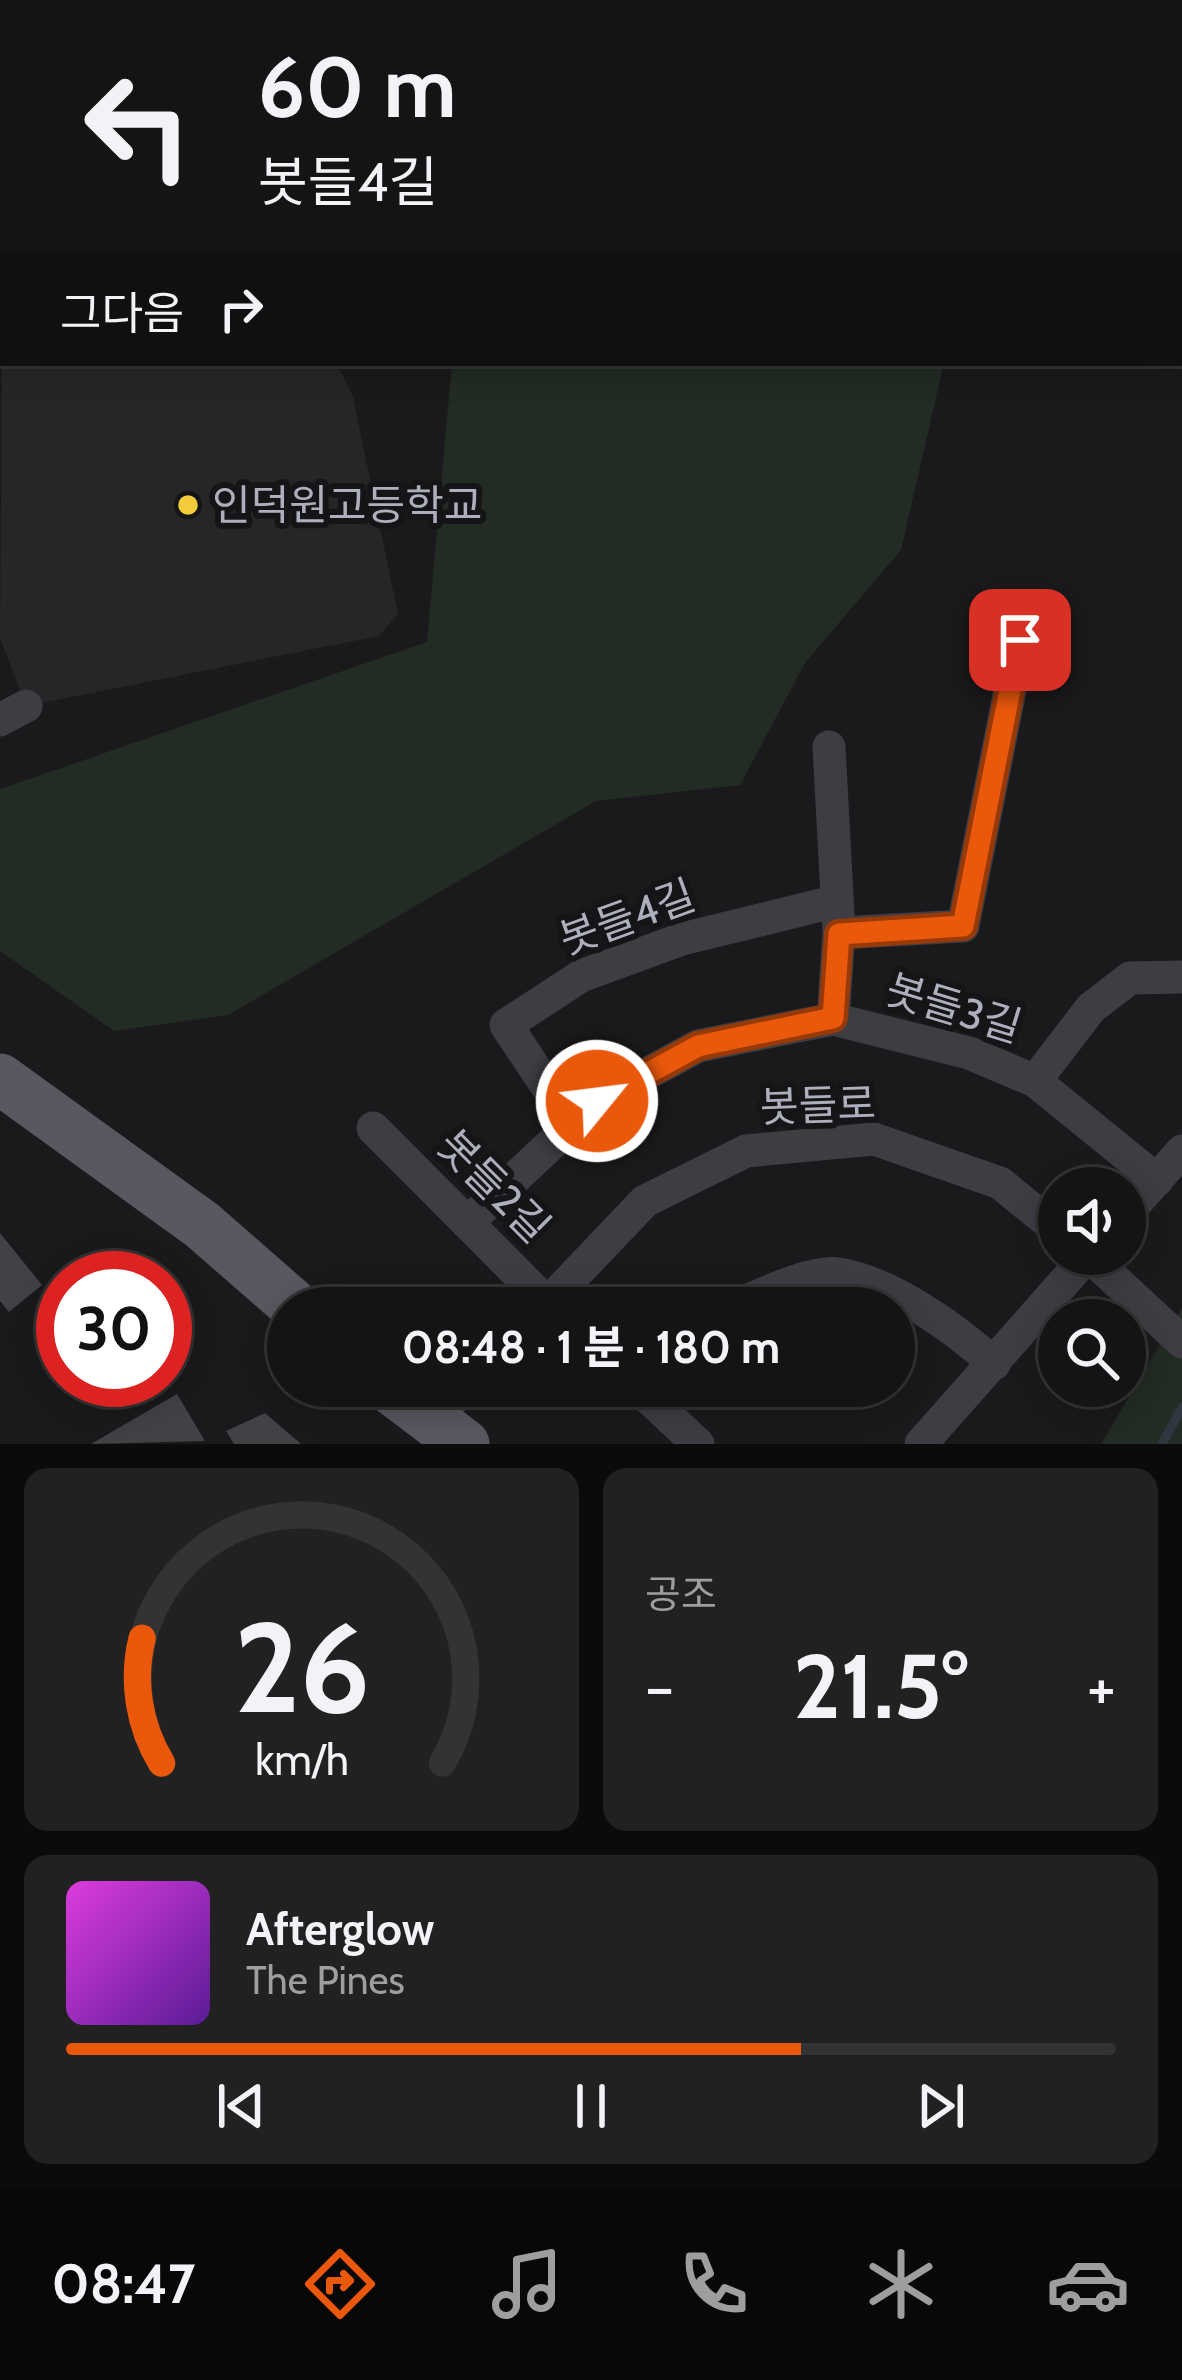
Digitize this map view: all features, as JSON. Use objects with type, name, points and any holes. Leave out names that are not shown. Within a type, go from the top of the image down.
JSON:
[{"type":"main road","points":[[0,1079],[202,1225],[273,1287]]},
{"type":"main road","points":[[411,1407],[445,1437]]},
{"type":"street","name":"봇들4길","points":[[572,1124],[506,1025],[581,976],[682,939],[836,918],[963,926],[1020,640]]},
{"type":"street","points":[[829,747],[836,918],[833,1018]]},
{"type":"street","points":[[1035,1081],[1091,1008],[1130,978],[1182,977]]},
{"type":"street","name":"봇들3길","points":[[467,1223],[597,1101],[698,1046],[833,1018],[968,1053],[1035,1081],[1157,1180]]},
{"type":"street","name":"봇들2길","points":[[373,1128],[529,1287]]},
{"type":"street","name":"봇들로","points":[[565,1287],[645,1201],[746,1151],[874,1139],[1000,1183],[1038,1214]]},
{"type":"street","points":[[1146,1192],[1182,1151]]},
{"type":"street","points":[[783,1287],[837,1274],[871,1287]]},
{"type":"street","points":[[921,1444],[1070,1275]]},
{"type":"street","points":[[1110,1275],[1182,1342]]},
{"type":"street","points":[[915,1306],[968,1339],[994,1364]]},
{"type":"street","points":[[445,1437],[457,1407]]},
{"type":"street","points":[[660,1407],[698,1444]]},
{"type":"shaded area","name":"인덕원고등학교","points":[[2,366],[338,366],[353,397],[398,614],[379,636],[26,706],[0,638]]},
{"type":"shaded area","points":[[452,366],[943,366],[901,550],[805,663],[740,785],[596,801],[228,1015],[114,1031],[0,951],[0,789],[427,642]]},
{"type":"shaded area","points":[[1182,1308],[1182,1444],[1101,1444],[1123,1407],[1146,1407],[1146,1368]]},
{"type":"building","points":[[0,1233],[36,1278],[36,1290],[9,1312],[0,1301]]},
{"type":"building","points":[[155,1407],[185,1407],[205,1441],[91,1444]]},
{"type":"building","points":[[265,1413],[301,1444],[234,1444],[226,1431]]},
{"type":"waterway","points":[[1162,1444],[1182,1407]]},
{"type":"place","name":"인덕원고등학교","points":[[188,505]]},
{"type":"route","points":[[597,1101],[698,1046],[833,1018],[839,934],[963,926],[1020,640]]}]
